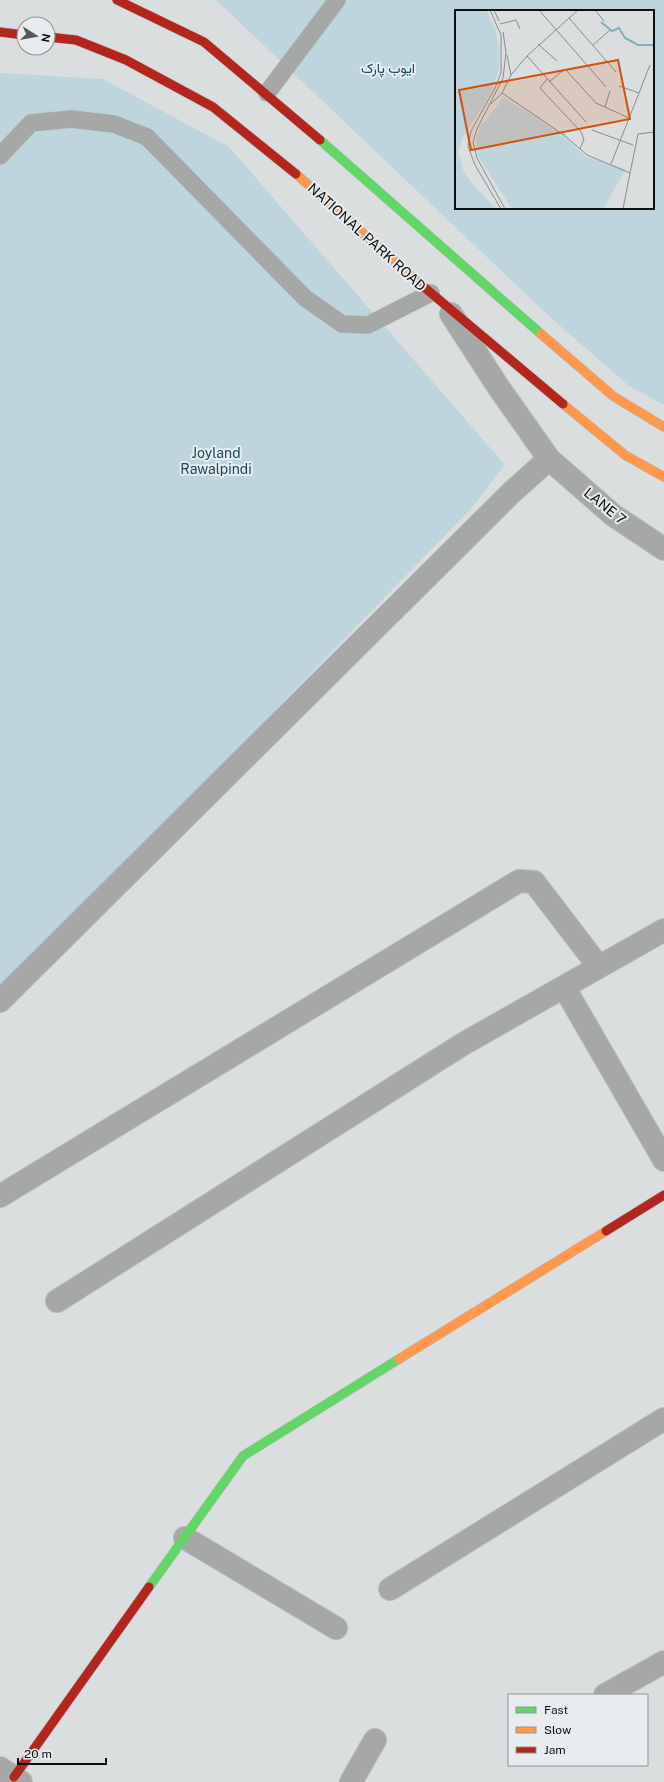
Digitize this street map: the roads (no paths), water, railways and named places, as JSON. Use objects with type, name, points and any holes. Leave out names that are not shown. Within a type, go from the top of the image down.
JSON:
[{"type":"main road","points":[[117,0],[204,42],[607,390],[664,427]]},
{"type":"main road","points":[[0,32],[16,34]]},
{"type":"main road","name":"NATIONAL PARK ROAD","points":[[56,38],[76,40],[126,60],[213,107],[280,160],[447,308],[625,454],[664,477]]},
{"type":"main road","points":[[12,1776],[243,1456],[664,1195]]},
{"type":"street","name":"LANE 7","points":[[447,308],[499,388],[549,459],[613,515],[664,549]]},
{"type":"street","points":[[0,1001],[507,497],[549,459]]},
{"type":"street","points":[[0,1196],[519,881],[534,882],[599,967]]},
{"type":"street","points":[[57,1301],[464,1044],[664,930]]},
{"type":"street","points":[[564,987],[664,1160]]},
{"type":"street","points":[[390,1589],[664,1419]]},
{"type":"street","points":[[185,1538],[336,1628]]},
{"type":"street","points":[[607,1694],[664,1662]]},
{"type":"street","points":[[351,1782],[375,1740]]},
{"type":"lane","points":[[266,94],[338,0]]},
{"type":"lane","points":[[0,156],[31,123],[71,119],[114,124],[147,137],[305,298],[342,324],[368,325],[431,293]]},
{"type":"park label","name":"ایوب پارک","points":[[388,68]]},
{"type":"park label","name":"Joyland Rawalpindi","points":[[216,462]]}]
